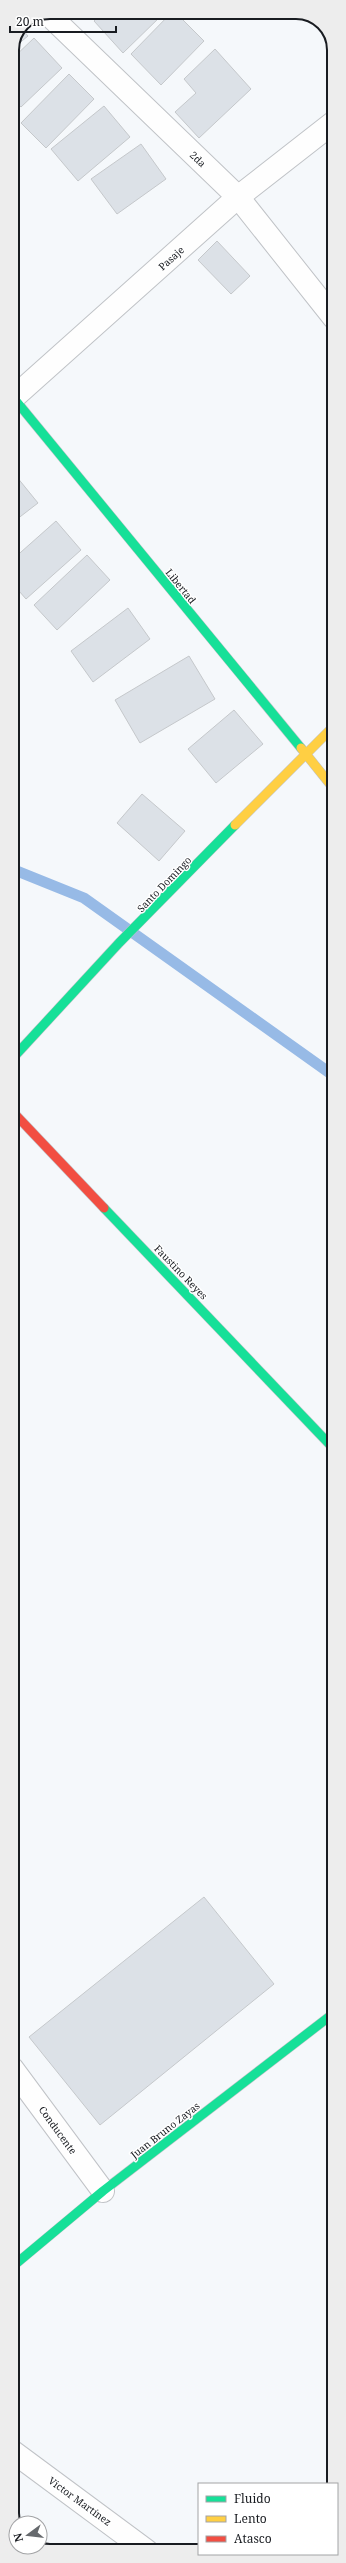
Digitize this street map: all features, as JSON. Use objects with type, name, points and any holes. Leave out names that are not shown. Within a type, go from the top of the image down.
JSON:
[{"type":"street","name":"2da","points":[[54,19],[238,197],[327,309]]},
{"type":"street","name":"Pasaje","points":[[19,393],[238,197],[327,127]]},
{"type":"street","name":"Libertad","points":[[19,405],[304,755],[327,781]]},
{"type":"street","name":"Santo Domingo","points":[[19,1052],[140,923],[327,733]]},
{"type":"street","name":"Faustino Reyes","points":[[19,1118],[327,1442]]},
{"type":"street","name":"Juan Bruno Zayas","points":[[19,2261],[103,2191],[327,2018]]},
{"type":"street","name":"Conducente","points":[[19,2077],[103,2191]]},
{"type":"street","name":"Victor Martínez","points":[[19,2456],[138,2544]]},
{"type":"building","points":[[96,19],[158,19],[123,53],[94,21]]},
{"type":"building","points":[[165,19],[182,19],[204,41],[161,85],[131,54]]},
{"type":"building","points":[[25,32],[28,36],[20,42]]},
{"type":"building","points":[[34,38],[62,68],[21,107],[19,105],[19,52]]},
{"type":"building","points":[[215,49],[251,89],[199,138],[175,112],[196,93],[184,79]]},
{"type":"building","points":[[69,74],[94,99],[46,148],[21,123]]},
{"type":"building","points":[[104,106],[130,137],[78,181],[51,149]]},
{"type":"building","points":[[141,144],[166,179],[117,214],[91,179]]},
{"type":"building","points":[[217,241],[250,276],[231,294],[198,260]]},
{"type":"building","points":[[19,480],[38,503],[19,518]]},
{"type":"building","points":[[56,521],[81,550],[26,599],[19,591],[19,554]]},
{"type":"building","points":[[87,555],[110,580],[57,630],[34,605]]},
{"type":"building","points":[[128,608],[150,639],[93,682],[71,651]]},
{"type":"building","points":[[189,656],[215,699],[140,743],[115,700]]},
{"type":"building","points":[[234,710],[263,744],[216,783],[188,749]]},
{"type":"building","points":[[142,794],[185,831],[159,861],[117,823]]},
{"type":"building","points":[[204,1897],[274,1984],[100,2125],[29,2037]]},
{"type":"waterway","points":[[19,872],[84,898],[327,1071]]},
{"type":"traffic: fast","points":[[19,405],[301,748]]},
{"type":"traffic: fast","points":[[19,1051],[119,943],[235,825]]},
{"type":"traffic: fast","points":[[104,1208],[327,1442]]},
{"type":"traffic: fast","points":[[19,2261],[103,2191],[327,2018]]},
{"type":"traffic: slow","points":[[235,825],[327,733]]},
{"type":"traffic: slow","points":[[301,748],[327,780]]},
{"type":"traffic: jam","points":[[19,1118],[104,1208]]}]
